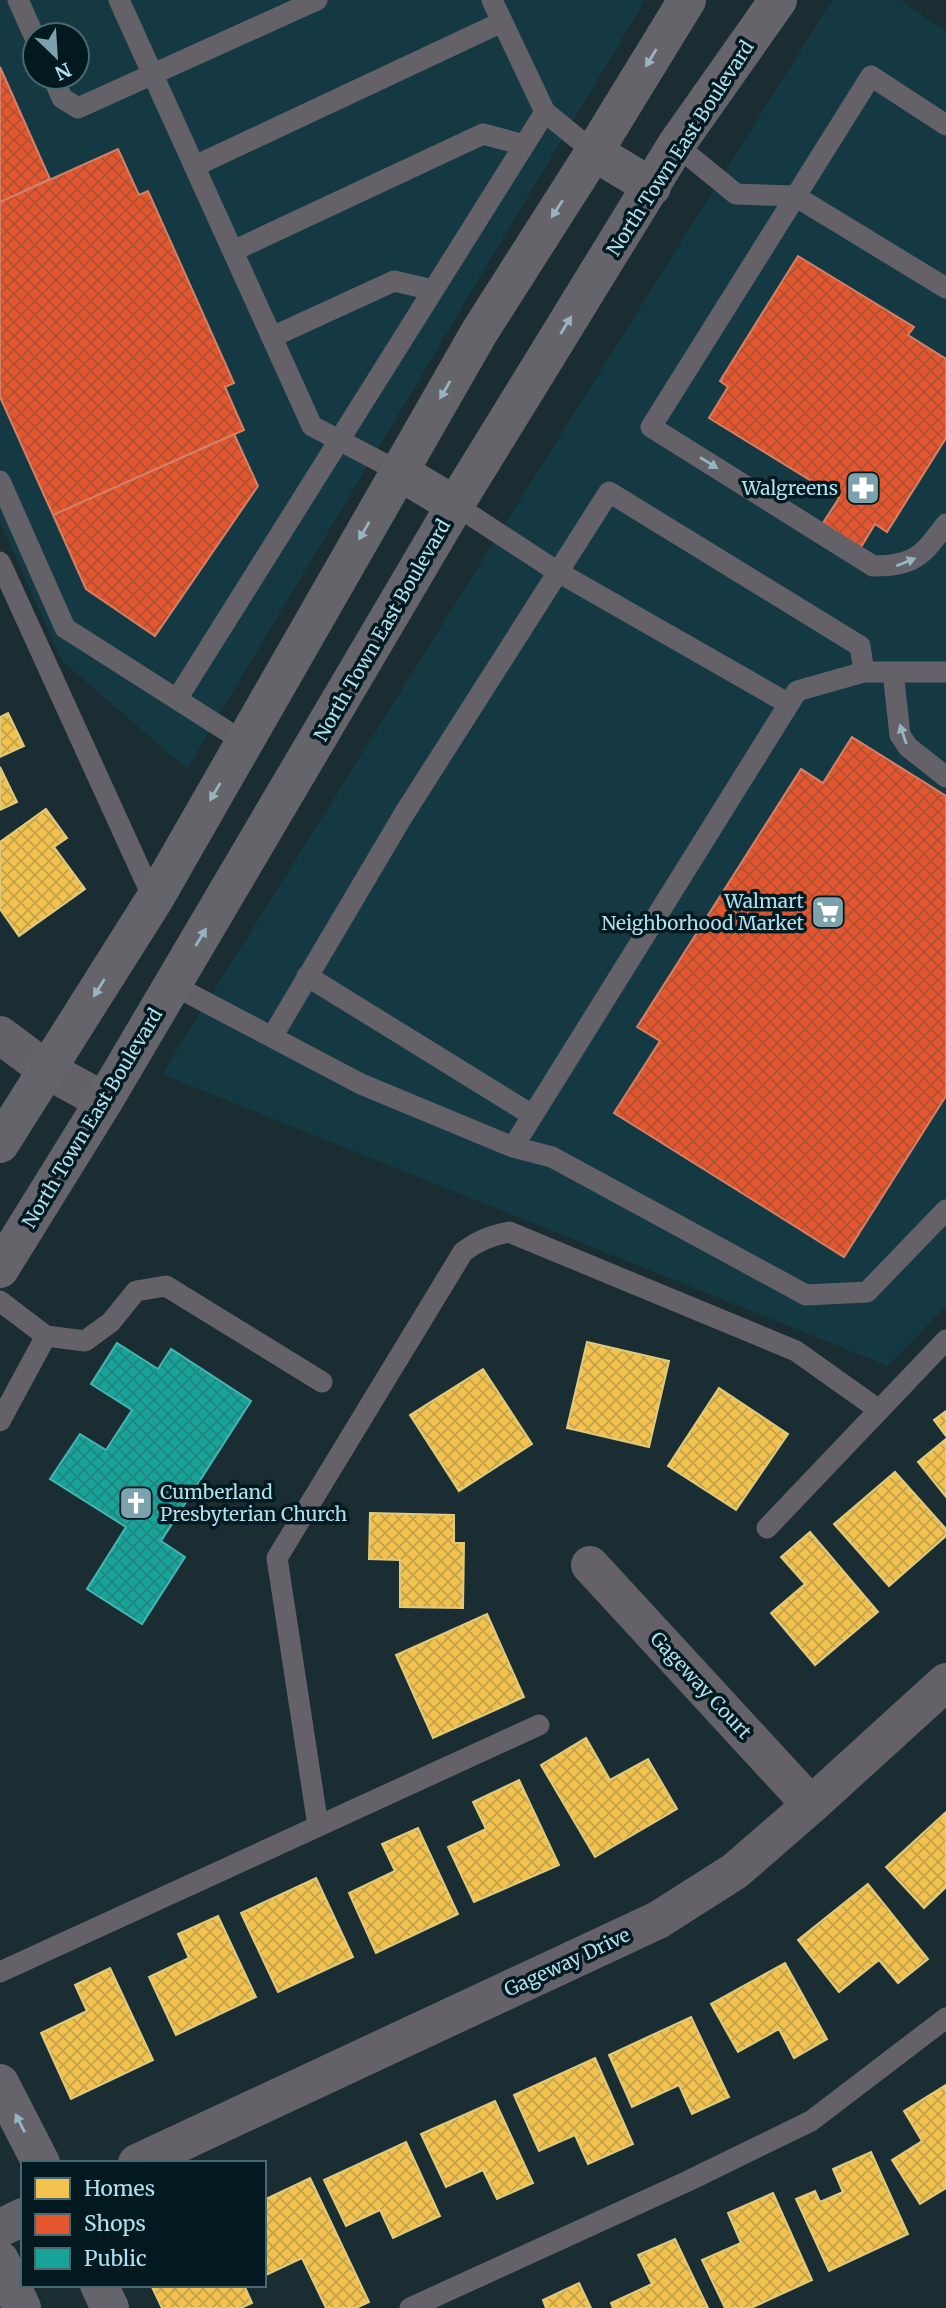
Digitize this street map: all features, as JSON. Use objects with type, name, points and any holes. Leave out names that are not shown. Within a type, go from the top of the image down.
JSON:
[{"type":"main road","points":[[0,1144],[154,900],[480,331],[687,0]]},
{"type":"main road","name":"North Town East Boulevard","points":[[0,1269],[104,1101],[455,505],[676,145],[778,0]]},
{"type":"main road","points":[[594,152],[652,187]]},
{"type":"main road","points":[[398,471],[455,505]]},
{"type":"main road","points":[[0,2083],[39,2161]]},
{"type":"main road","points":[[0,2260],[22,2308]]},
{"type":"main road","points":[[100,2287],[110,2308]]},
{"type":"street","points":[[0,1035],[47,1070],[104,1101]]},
{"type":"street","name":"Gageway Court","points":[[590,1565],[811,1805]]},
{"type":"street","name":"Gageway Drive","points":[[141,2161],[659,1920],[735,1871],[946,1682]]},
{"type":"street","points":[[0,2228],[21,2218]]},
{"type":"lane","points":[[18,0],[27,21]]},
{"type":"lane","points":[[119,0],[313,426],[398,471]]},
{"type":"lane","points":[[59,91],[62,98],[78,107],[317,0]]},
{"type":"lane","points":[[492,0],[545,112],[594,152]]},
{"type":"lane","points":[[195,166],[502,22]]},
{"type":"lane","points":[[946,125],[871,76],[651,427],[873,566],[897,566],[923,554],[946,524]]},
{"type":"lane","points":[[177,699],[545,112]]},
{"type":"lane","points":[[233,251],[483,134],[524,145]]},
{"type":"lane","points":[[676,145],[736,194],[795,196],[946,288]]},
{"type":"lane","points":[[272,337],[394,281],[433,290]]},
{"type":"lane","points":[[0,481],[65,628],[244,742]]},
{"type":"lane","points":[[272,1037],[404,814],[609,492],[860,646],[864,672]]},
{"type":"lane","points":[[455,505],[558,572],[789,704]]},
{"type":"lane","points":[[0,562],[154,900]]},
{"type":"lane","points":[[513,1147],[797,691],[864,672],[946,673]]},
{"type":"lane","points":[[893,672],[900,735],[922,760],[946,775]]},
{"type":"lane","points":[[307,976],[532,1115]]},
{"type":"lane","points":[[173,985],[361,1084],[513,1147],[552,1157],[806,1295],[867,1292],[946,1210]]},
{"type":"lane","points":[[318,1826],[277,1558],[463,1252],[475,1243],[493,1234],[509,1232],[534,1242],[796,1351],[879,1410]]},
{"type":"lane","points":[[0,1301],[46,1336],[85,1341],[111,1322],[136,1290],[166,1286],[322,1382]]},
{"type":"lane","points":[[0,1421],[46,1336]]},
{"type":"lane","points":[[767,1528],[946,1339]]},
{"type":"lane","points":[[0,1972],[539,1725]]},
{"type":"lane","points":[[410,2308],[811,2121],[946,2018]]},
{"type":"shaded area","points":[[0,0],[645,0],[187,769],[62,661],[0,522]]},
{"type":"shaded area","points":[[832,0],[900,0],[946,31],[946,1306],[888,1366],[162,1074]]},
{"type":"building: Homes","points":[[8,713],[24,746],[0,757],[0,717]]},
{"type":"building: Homes","points":[[0,767],[17,802],[0,810]]},
{"type":"building: Homes","points":[[46,809],[67,838],[54,847],[85,889],[19,936],[0,909],[0,842]]},
{"type":"building: Homes","points":[[587,1342],[669,1361],[649,1447],[567,1428]]},
{"type":"building: Homes","points":[[483,1369],[532,1444],[459,1491],[410,1415]]},
{"type":"building: Homes","points":[[719,1388],[788,1434],[736,1510],[668,1466]]},
{"type":"building: Homes","points":[[946,1411],[946,1436],[934,1420]]},
{"type":"building: Homes","points":[[946,1439],[946,1497],[918,1462]]},
{"type":"building: Homes","points":[[895,1472],[946,1529],[946,1536],[889,1586],[834,1524]]},
{"type":"building: Homes","points":[[370,1513],[454,1515],[454,1543],[464,1543],[463,1608],[400,1607],[400,1560],[369,1559]]},
{"type":"building: Homes","points":[[810,1532],[878,1612],[815,1665],[771,1613],[805,1584],[781,1557]]},
{"type":"building: Homes","points":[[487,1614],[524,1697],[433,1738],[396,1655]]},
{"type":"building: Homes","points":[[586,1738],[610,1780],[648,1759],[677,1809],[595,1857],[541,1765]]},
{"type":"building: Homes","points":[[519,1780],[559,1865],[474,1902],[448,1847],[486,1829],[473,1802]]},
{"type":"building: Homes","points":[[946,1812],[946,1887],[924,1908],[886,1867]]},
{"type":"building: Homes","points":[[418,1828],[458,1914],[376,1953],[349,1893],[395,1871],[382,1844]]},
{"type":"building: Homes","points":[[316,1878],[353,1957],[278,1992],[241,1913]]},
{"type":"building: Homes","points":[[868,1884],[928,1959],[898,1983],[879,1960],[839,1992],[798,1940]]},
{"type":"building: Homes","points":[[218,1916],[256,1997],[176,2035],[149,1977],[189,1958],[178,1934]]},
{"type":"building: Homes","points":[[785,1963],[827,2039],[794,2058],[779,2029],[738,2052],[711,2004]]},
{"type":"building: Homes","points":[[110,1968],[153,2060],[71,2099],[41,2033],[87,2011],[75,1985]]},
{"type":"building: Homes","points":[[691,2017],[729,2097],[692,2114],[679,2085],[632,2107],[609,2055]]},
{"type":"building: Homes","points":[[595,2058],[633,2144],[588,2164],[575,2135],[539,2151],[514,2095]]},
{"type":"building: Homes","points":[[946,2085],[946,2188],[920,2204],[892,2160],[922,2141],[904,2111]]},
{"type":"building: Homes","points":[[495,2101],[533,2183],[497,2199],[483,2170],[446,2187],[421,2134]]},
{"type":"building: Homes","points":[[406,2142],[440,2216],[393,2238],[380,2210],[346,2226],[324,2180]]},
{"type":"building: Homes","points":[[871,2152],[908,2234],[829,2271],[796,2199],[815,2191],[820,2202],[843,2192],[833,2169]]},
{"type":"building: Homes","points":[[310,2178],[369,2302],[356,2308],[326,2308],[302,2258],[266,2275],[266,2199]]},
{"type":"building: Homes","points":[[773,2193],[812,2280],[751,2308],[725,2308],[702,2260],[741,2243],[728,2213]]},
{"type":"building: Homes","points":[[675,2239],[708,2308],[613,2308],[611,2303],[652,2284],[638,2255]]},
{"type":"building: Homes","points":[[579,2283],[591,2308],[546,2308],[543,2300]]},
{"type":"building: Homes","points":[[152,2287],[245,2287],[252,2303],[241,2308],[162,2308]]},
{"type":"building: Shops","points":[[0,67],[50,179],[0,202]]},
{"type":"building: Shops","points":[[118,149],[139,195],[148,191],[234,383],[225,387],[244,430],[53,515],[0,397],[0,202]]},
{"type":"building: Shops","name":"Walgreens","points":[[798,256],[914,327],[908,335],[946,359],[946,438],[887,532],[875,524],[861,547],[823,523],[839,498],[709,418],[728,387],[720,381]]},
{"type":"building: Shops","points":[[234,434],[258,486],[155,636],[86,589],[53,515]]},
{"type":"building: Shops","name":"Walmart Neighborhood Market","points":[[852,737],[946,796],[946,1096],[844,1257],[614,1113],[660,1041],[637,1027],[801,769],[823,783]]},
{"type":"building: Public","name":"Cumberland Presbyterian Church","points":[[117,1343],[158,1369],[171,1349],[251,1401],[161,1541],[185,1557],[142,1624],[87,1589],[126,1527],[50,1479],[80,1434],[106,1450],[132,1410],[91,1384]]},
{"type":"place","name":"Walgreens","points":[[863,488]]},
{"type":"place","name":"Walmart Neighborhood Market","points":[[828,912]]},
{"type":"place","name":"Cumberland Presbyterian Church","points":[[136,1503]]}]
